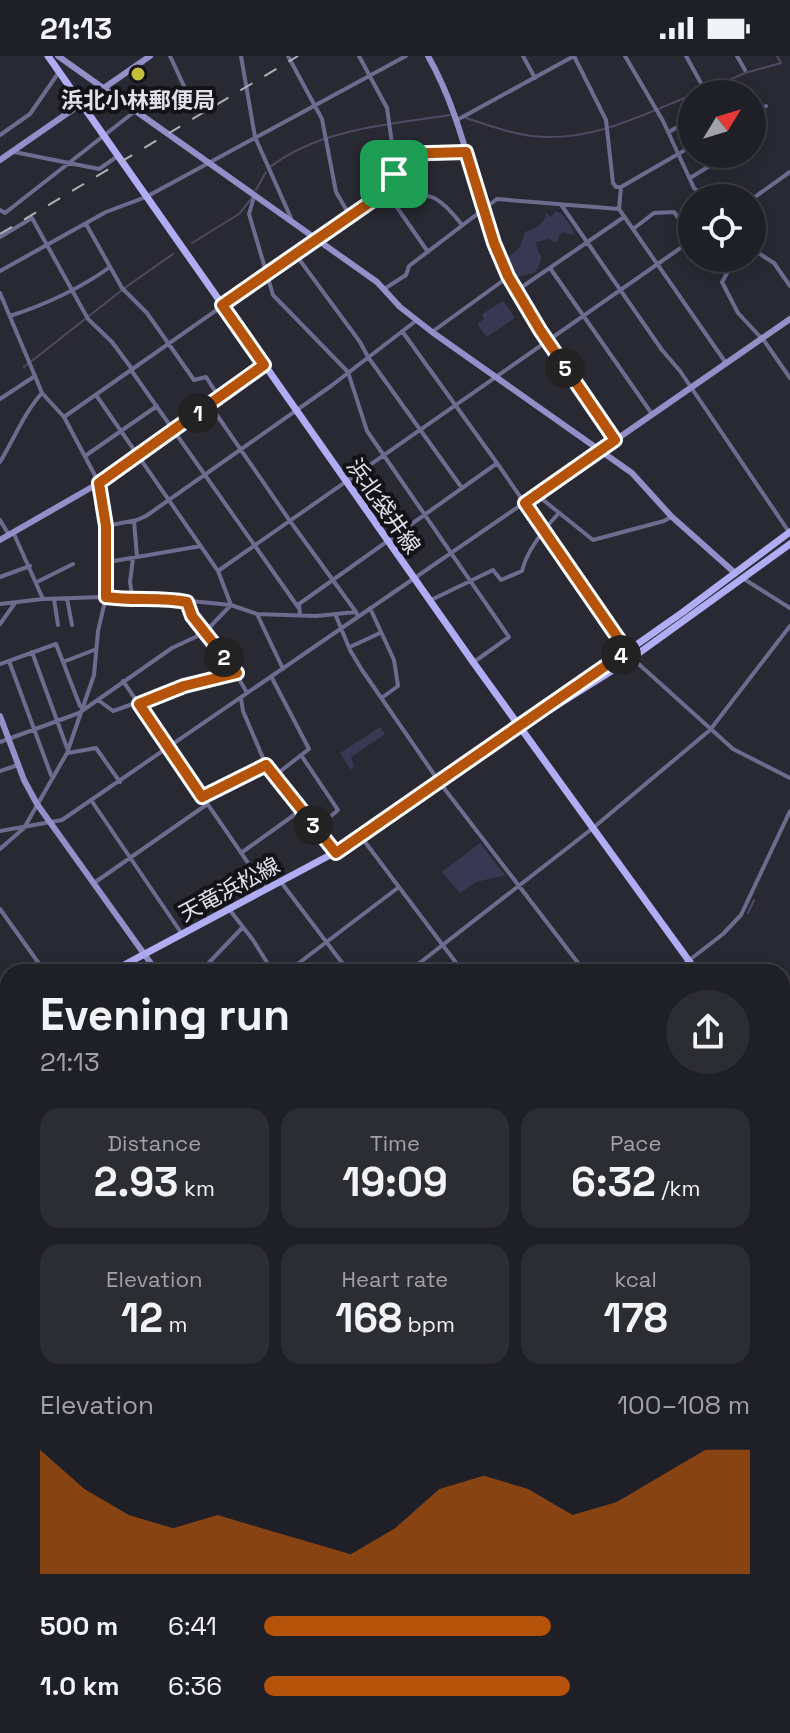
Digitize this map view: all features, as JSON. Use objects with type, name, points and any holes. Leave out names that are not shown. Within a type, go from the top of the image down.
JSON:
[{"type":"main road","name":"浜北袋井線","points":[[48,56],[429,601],[691,964]]},
{"type":"main road","name":"天竜浜松線","points":[[629,654],[790,532]]},
{"type":"main road","name":"天竜浜松線","points":[[126,964],[362,838],[790,544]]},
{"type":"street","points":[[0,160],[150,56]]},
{"type":"street","points":[[170,56],[196,112]]},
{"type":"street","points":[[241,56],[255,137],[292,220]]},
{"type":"street","points":[[288,56],[322,119],[336,192],[350,216]]},
{"type":"street","points":[[359,56],[387,108],[395,154],[396,172],[378,180],[428,252]]},
{"type":"street","points":[[0,271],[106,212],[146,197],[406,56]]},
{"type":"street","points":[[428,56],[457,120],[508,276],[615,440]]},
{"type":"street","points":[[523,56],[535,78]]},
{"type":"street","points":[[457,120],[574,56],[602,107],[616,187],[678,156]]},
{"type":"street","points":[[625,56],[678,153]]},
{"type":"street","points":[[686,56],[699,80]]},
{"type":"street","points":[[737,56],[745,70]]},
{"type":"street","points":[[62,57],[292,220],[384,289],[400,307],[432,332],[632,473],[671,516],[735,573],[790,608]]},
{"type":"street","points":[[0,135],[30,114],[59,72]]},
{"type":"street","points":[[0,210],[5,213],[136,111]]},
{"type":"street","points":[[669,132],[678,127]]},
{"type":"street","points":[[11,152],[99,169],[118,156]]},
{"type":"street","points":[[395,154],[466,152]]},
{"type":"street","points":[[684,168],[692,184]]},
{"type":"street","points":[[689,179],[707,168]]},
{"type":"street","points":[[766,189],[790,172]]},
{"type":"street","points":[[621,187],[619,209],[726,363]]},
{"type":"street","points":[[64,417],[386,192],[428,195],[446,205],[462,225]]},
{"type":"street","points":[[255,194],[249,214],[266,276],[278,303],[308,329],[348,372],[367,431],[509,637],[473,662]]},
{"type":"street","points":[[384,289],[406,275],[409,266],[497,199],[619,209]]},
{"type":"street","points":[[562,206],[790,532]]},
{"type":"street","points":[[633,229],[654,213],[674,212],[678,218]]},
{"type":"street","points":[[516,291],[624,217]]},
{"type":"street","points":[[0,237],[32,218],[87,317],[112,342],[132,369],[256,545],[298,607],[300,615]]},
{"type":"street","points":[[86,224],[123,290],[147,313],[194,380],[206,377],[219,397]]},
{"type":"street","points":[[218,571],[678,248]]},
{"type":"street","points":[[296,255],[462,488]]},
{"type":"street","points":[[766,258],[774,263],[790,286]]},
{"type":"street","points":[[10,316],[53,302],[110,267]]},
{"type":"street","points":[[550,268],[652,414]]},
{"type":"street","points":[[728,272],[722,282],[738,313],[790,378]]},
{"type":"street","points":[[432,332],[508,276]]},
{"type":"street","points":[[0,293],[42,393],[64,417],[99,483],[108,562],[94,675],[67,752],[24,828],[0,849]]},
{"type":"street","points":[[0,604],[106,597],[231,605],[257,614],[357,614],[414,579],[790,319]]},
{"type":"street","points":[[106,526],[134,521],[169,500],[296,411],[417,320]]},
{"type":"street","points":[[402,331],[629,654],[733,749],[790,778]]},
{"type":"street","points":[[0,540],[99,483],[264,365]]},
{"type":"street","points":[[0,399],[35,376]]},
{"type":"street","points":[[0,462],[21,428],[28,408],[42,393]]},
{"type":"street","points":[[96,395],[218,571],[231,605]]},
{"type":"street","points":[[210,405],[357,614]]},
{"type":"street","points":[[85,456],[157,406]]},
{"type":"street","points":[[298,607],[497,463]]},
{"type":"street","points":[[537,495],[593,540],[671,516]]},
{"type":"street","points":[[429,601],[493,570],[501,580],[522,571],[524,562],[543,532],[559,513]]},
{"type":"street","points":[[0,520],[30,566],[43,599]]},
{"type":"street","points":[[133,601],[130,582],[135,557],[134,521]]},
{"type":"street","points":[[108,562],[201,546]]},
{"type":"street","points":[[37,582],[73,564]]},
{"type":"street","points":[[0,577],[30,566]]},
{"type":"street","points":[[67,598],[72,625]]},
{"type":"street","points":[[54,599],[58,625]]},
{"type":"street","points":[[0,624],[16,602]]},
{"type":"street","points":[[187,602],[192,616],[237,673],[247,693]]},
{"type":"street","points":[[0,742],[98,700],[172,648],[204,633],[231,605]]},
{"type":"street","points":[[370,608],[394,660],[398,686],[382,697]]},
{"type":"street","points":[[257,614],[283,669]]},
{"type":"street","points":[[0,831],[62,820],[343,631],[357,614]]},
{"type":"street","points":[[336,616],[349,648],[440,783],[579,964]]},
{"type":"street","points":[[418,964],[593,828],[710,730],[790,626]]},
{"type":"street","points":[[349,648],[380,633]]},
{"type":"street","points":[[0,664],[56,644],[80,710]]},
{"type":"street","points":[[63,662],[95,650]]},
{"type":"street","points":[[32,652],[67,752]]},
{"type":"street","points":[[9,661],[52,777]]},
{"type":"street","points":[[98,700],[113,711],[184,686],[237,673]]},
{"type":"street","points":[[272,677],[309,749],[273,777]]},
{"type":"street","points":[[123,681],[266,889]]},
{"type":"street","points":[[241,698],[243,711],[273,777],[336,853]]},
{"type":"street","points":[[0,716],[37,804],[151,964]]},
{"type":"street","points":[[67,752],[96,748],[120,782]]},
{"type":"street","points":[[301,755],[338,810],[316,829]]},
{"type":"street","points":[[0,771],[18,765]]},
{"type":"street","points":[[202,797],[266,765]]},
{"type":"street","points":[[91,800],[182,934]]},
{"type":"street","points":[[94,883],[207,804]]},
{"type":"street","points":[[240,853],[301,810]]},
{"type":"street","points":[[685,964],[723,934],[741,915],[790,811]]},
{"type":"street","points":[[362,838],[457,964]]},
{"type":"street","points":[[281,882],[343,964]]},
{"type":"street","points":[[298,964],[399,887]]},
{"type":"street","points":[[0,909],[39,964]]},
{"type":"street","points":[[229,909],[268,964]]},
{"type":"street","points":[[208,964],[243,927]]},
{"type":"shaded area","points":[[556,211],[565,218],[575,235],[562,232],[556,243],[548,239],[536,242],[541,258],[535,272],[513,279],[506,260],[520,247],[525,232],[542,223],[546,213],[551,217]]},
{"type":"shaded area","points":[[503,301],[515,318],[487,337],[477,324],[484,319],[482,314]]},
{"type":"shaded area","points":[[380,727],[385,734],[351,757],[354,766],[351,770],[340,753]]},
{"type":"shaded area","points":[[480,843],[505,875],[476,882],[460,893],[442,872]]},
{"type":"waterway","points":[[729,80],[781,63],[777,56]]},
{"type":"waterway","points":[[466,118],[524,135],[564,137],[620,124],[678,101]]},
{"type":"waterway","points":[[270,167],[289,154],[333,136],[380,125],[450,115]]},
{"type":"waterway","points":[[256,190],[266,172]]},
{"type":"waterway","points":[[192,243],[239,214],[252,198]]},
{"type":"waterway","points":[[24,367],[173,254]]},
{"type":"waterway","points":[[748,913],[754,900]]},
{"type":"railway","points":[[0,234],[298,56]]},
{"type":"place","name":"浜北小林郵便局","points":[[138,74]]},
{"type":"route","points":[[466,152],[494,243],[508,276],[540,330],[615,440],[525,503],[627,651],[362,838],[336,853],[266,765],[202,797],[139,704],[184,686],[237,673],[192,616],[187,602],[106,597],[106,526],[99,483],[264,365],[222,305],[385,192],[378,180],[394,174],[395,154],[466,152]]}]
